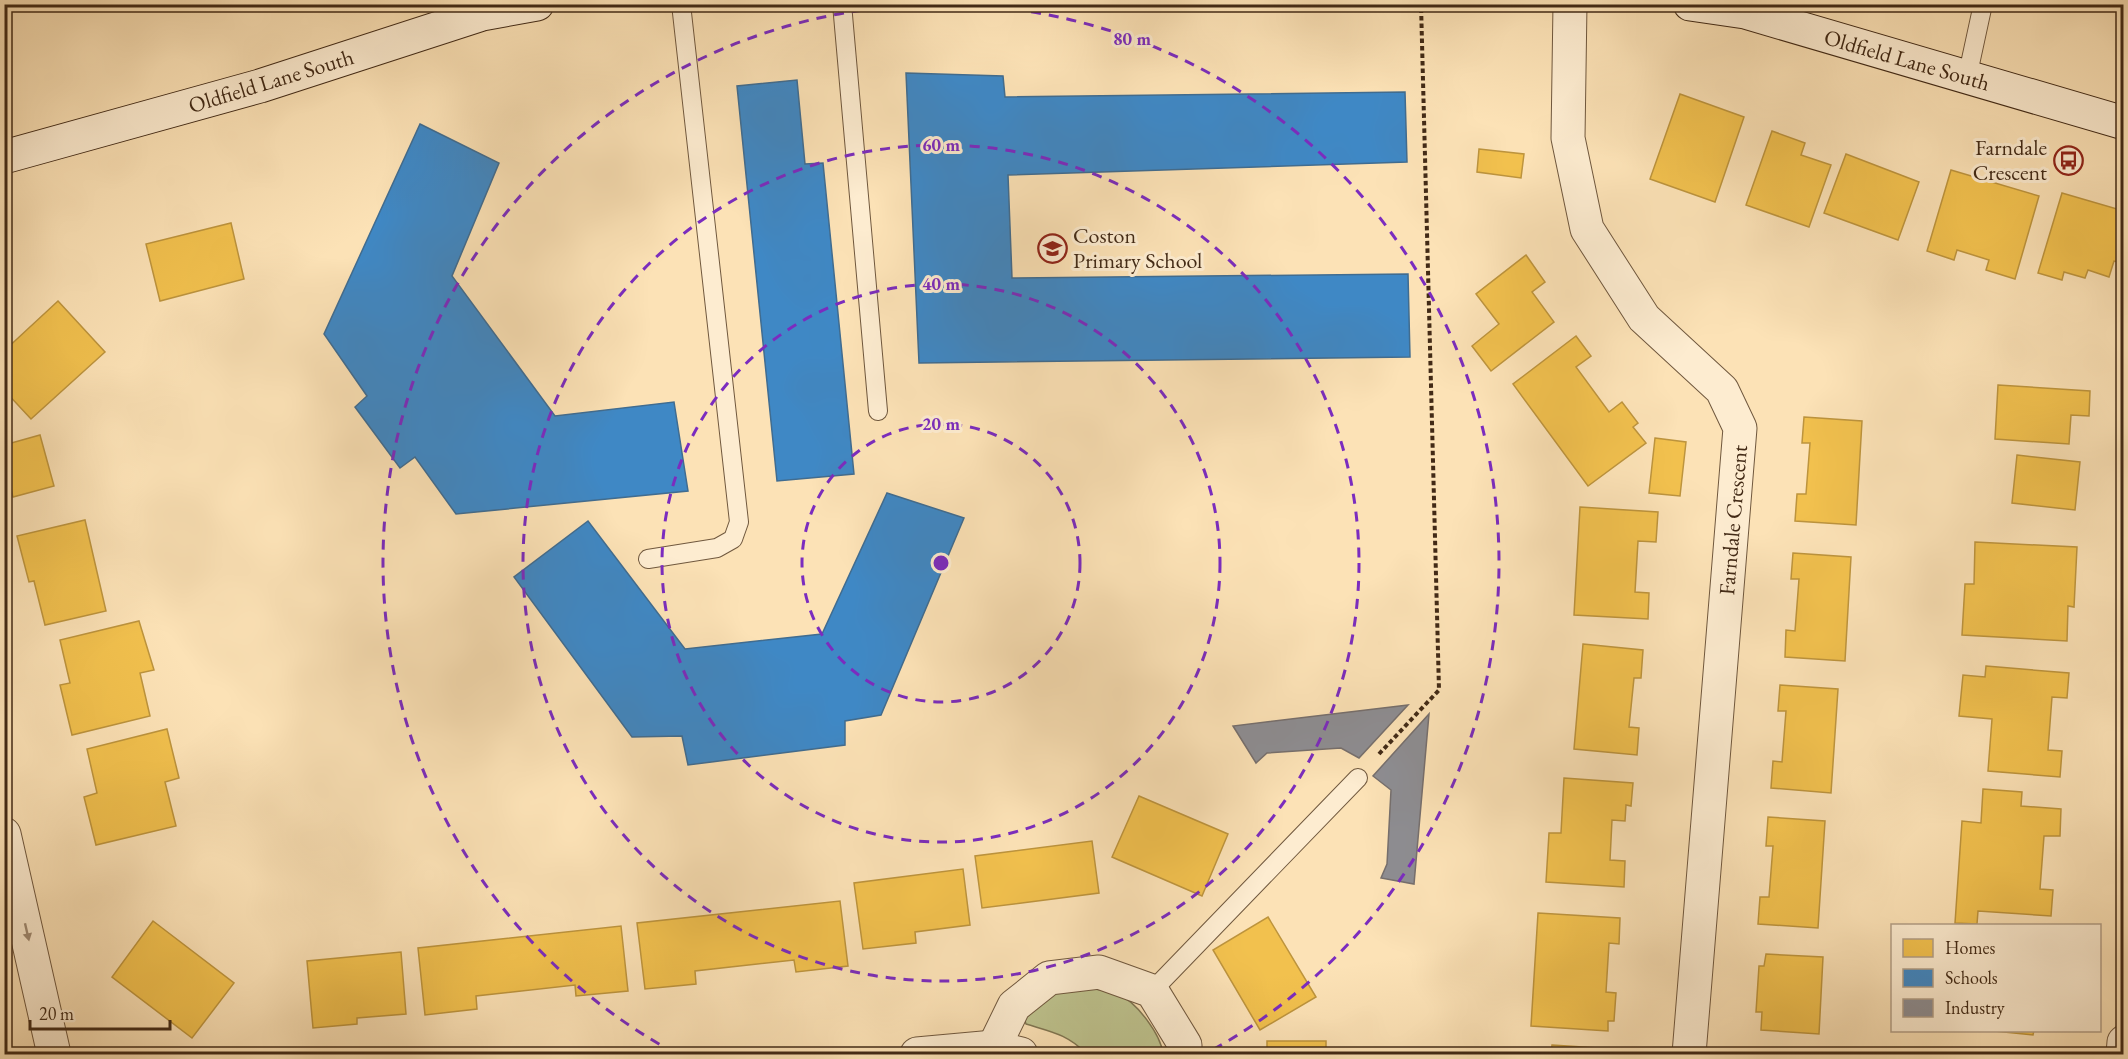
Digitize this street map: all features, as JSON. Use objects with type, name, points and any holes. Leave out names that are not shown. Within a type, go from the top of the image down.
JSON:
[{"type":"street","name":"Oldfield Lane South","points":[[4,157],[260,86],[482,14],[537,4]]},
{"type":"street","name":"Farndale Crescent","points":[[1570,4],[1568,138],[1587,229],[1644,318],[1722,390],[1740,428],[1689,1054]]},
{"type":"street","name":"Oldfield Lane South","points":[[1690,4],[1745,12],[2124,123]]},
{"type":"street","points":[[4,834],[54,1054]]},
{"type":"street","points":[[917,1054],[1007,1051],[1014,1006],[1049,978],[1099,972],[1152,991],[1185,1045],[1185,1054]]},
{"type":"street","points":[[2122,1054],[2124,1042]]},
{"type":"lane","points":[[648,559],[717,548],[734,539],[739,522],[681,4]]},
{"type":"lane","points":[[842,4],[878,411]]},
{"type":"lane","points":[[1967,78],[1983,4]]},
{"type":"lane","points":[[1152,991],[1358,778]]},
{"type":"path","points":[[1358,778],[1439,690],[1421,4]]},
{"type":"green space","points":[[1080,987],[1118,994],[1133,1004],[1153,1029],[1163,1054],[1087,1054],[1066,1038],[1026,1024],[1022,1012],[1051,993]]},
{"type":"building: Homes","points":[[1680,94],[1744,117],[1715,202],[1650,179]]},
{"type":"building: Homes","points":[[1772,131],[1805,143],[1801,155],[1831,165],[1809,227],[1746,205]]},
{"type":"building: Homes","points":[[1479,149],[1524,154],[1521,178],[1477,172]]},
{"type":"building: Homes","points":[[1846,154],[1919,182],[1898,240],[1824,213]]},
{"type":"building: Homes","points":[[1951,170],[2039,196],[2015,279],[1986,270],[1989,260],[1957,250],[1954,260],[1927,251]]},
{"type":"building: Homes","points":[[2062,193],[2124,211],[2124,263],[2114,261],[2109,277],[2088,270],[2085,278],[2064,272],[2062,280],[2038,273]]},
{"type":"building: Homes","points":[[231,223],[244,279],[160,301],[146,244]]},
{"type":"building: Homes","points":[[1526,255],[1545,282],[1532,292],[1554,322],[1491,371],[1472,346],[1499,324],[1476,294]]},
{"type":"building: Homes","points":[[58,301],[105,352],[31,419],[4,390],[4,351]]},
{"type":"building: Homes","points":[[1576,336],[1591,356],[1576,367],[1609,412],[1622,402],[1638,423],[1633,427],[1646,443],[1588,486],[1513,384]]},
{"type":"building: Homes","points":[[1998,385],[2090,391],[2089,416],[2071,415],[2069,444],[1995,439]]},
{"type":"building: Homes","points":[[1804,417],[1862,421],[1856,525],[1795,521],[1797,494],[1806,494],[1810,443],[1802,443]]},
{"type":"building: Homes","points":[[40,435],[54,486],[13,497],[9,481],[4,482],[4,445]]},
{"type":"building: Homes","points":[[1655,438],[1686,442],[1680,496],[1649,493]]},
{"type":"building: Homes","points":[[2017,455],[2080,462],[2075,510],[2012,503]]},
{"type":"building: Homes","points":[[1580,507],[1658,512],[1656,542],[1638,541],[1635,592],[1649,593],[1648,619],[1574,615]]},
{"type":"building: Homes","points":[[85,520],[106,611],[45,625],[34,581],[29,582],[17,536]]},
{"type":"building: Homes","points":[[1975,542],[2077,547],[2074,607],[2068,606],[2067,641],[1962,635],[1965,584],[1974,584]]},
{"type":"building: Homes","points":[[1793,553],[1851,557],[1845,661],[1785,657],[1786,630],[1795,631],[1799,579],[1791,579]]},
{"type":"building: Homes","points":[[139,621],[154,670],[140,673],[150,716],[72,735],[60,685],[70,683],[60,640]]},
{"type":"building: Homes","points":[[1583,644],[1643,650],[1641,678],[1634,678],[1629,727],[1639,728],[1637,755],[1574,749]]},
{"type":"building: Homes","points":[[1986,666],[2069,673],[2067,698],[2052,697],[2048,750],[2062,751],[2060,777],[1988,771],[1992,719],[1959,716],[1963,675],[1985,677]]},
{"type":"building: Homes","points":[[1780,685],[1838,689],[1831,793],[1771,788],[1773,761],[1782,762],[1786,711],[1778,711]]},
{"type":"building: Homes","points":[[167,729],[179,778],[165,782],[176,826],[96,845],[84,797],[97,793],[87,749]]},
{"type":"building: Homes","points":[[1564,778],[1633,783],[1631,806],[1626,805],[1625,821],[1612,820],[1610,860],[1625,861],[1624,887],[1546,882],[1549,833],[1561,833]]},
{"type":"building: Homes","points":[[1983,789],[2022,792],[2021,806],[2061,809],[2060,836],[2044,836],[2040,889],[2053,890],[2051,916],[1978,911],[1977,924],[1955,923],[1962,821],[1981,823]]},
{"type":"building: Homes","points":[[1139,796],[1228,834],[1202,896],[1112,857]]},
{"type":"building: Homes","points":[[1768,817],[1825,821],[1818,928],[1758,924],[1760,897],[1769,897],[1773,846],[1766,846]]},
{"type":"building: Homes","points":[[1092,841],[1099,893],[982,908],[975,856]]},
{"type":"building: Homes","points":[[963,869],[970,925],[915,932],[916,943],[863,949],[854,883]]},
{"type":"building: Homes","points":[[840,901],[848,966],[796,972],[794,960],[695,971],[696,984],[645,989],[637,923]]},
{"type":"building: Homes","points":[[1538,913],[1620,918],[1619,944],[1609,943],[1606,992],[1616,993],[1614,1021],[1608,1021],[1608,1031],[1531,1026]]},
{"type":"building: Homes","points":[[1268,917],[1316,997],[1260,1030],[1213,950]]},
{"type":"building: Homes","points":[[153,921],[234,983],[192,1038],[112,977]]},
{"type":"building: Homes","points":[[621,926],[628,991],[576,996],[575,985],[476,996],[477,1009],[425,1015],[418,948]]},
{"type":"building: Homes","points":[[401,952],[406,1014],[357,1018],[357,1024],[313,1028],[307,961]]},
{"type":"building: Homes","points":[[1766,954],[1823,957],[1819,1034],[1761,1030],[1762,1012],[1756,1012],[1759,966],[1764,966]]},
{"type":"building: Homes","points":[[2004,1032],[2034,1032],[2033,1035]]},
{"type":"building: Homes","points":[[1267,1041],[1326,1041],[1326,1054],[1267,1054]]},
{"type":"building: Homes","points":[[1552,1045],[1613,1049],[1613,1054],[1551,1054]]},
{"type":"building: Homes","points":[[1994,1049],[2039,1053],[2039,1054],[1993,1054]]},
{"type":"building: Schools","points":[[906,73],[1003,76],[1005,97],[1405,92],[1407,162],[1008,175],[1012,278],[1408,274],[1410,357],[919,363]]},
{"type":"building: Schools","points":[[797,80],[805,164],[823,163],[854,474],[777,481],[737,86]]},
{"type":"building: Schools","points":[[420,124],[499,163],[452,276],[555,416],[674,402],[688,491],[456,514],[415,457],[400,468],[355,407],[367,396],[324,334]]},
{"type":"building: Schools","points":[[887,493],[964,518],[881,715],[845,721],[845,745],[688,765],[682,736],[632,737],[514,577],[588,521],[685,649],[822,634]]},
{"type":"building: Industry","points":[[1408,705],[1359,758],[1341,748],[1267,753],[1256,763],[1233,726]]},
{"type":"building: Industry","points":[[1429,714],[1414,884],[1381,878],[1387,864],[1391,790],[1373,776]]},
{"type":"place","name":"Farndale Crescent","points":[[2068,160]]},
{"type":"place","name":"Coston Primary School","points":[[1052,248]]}]
